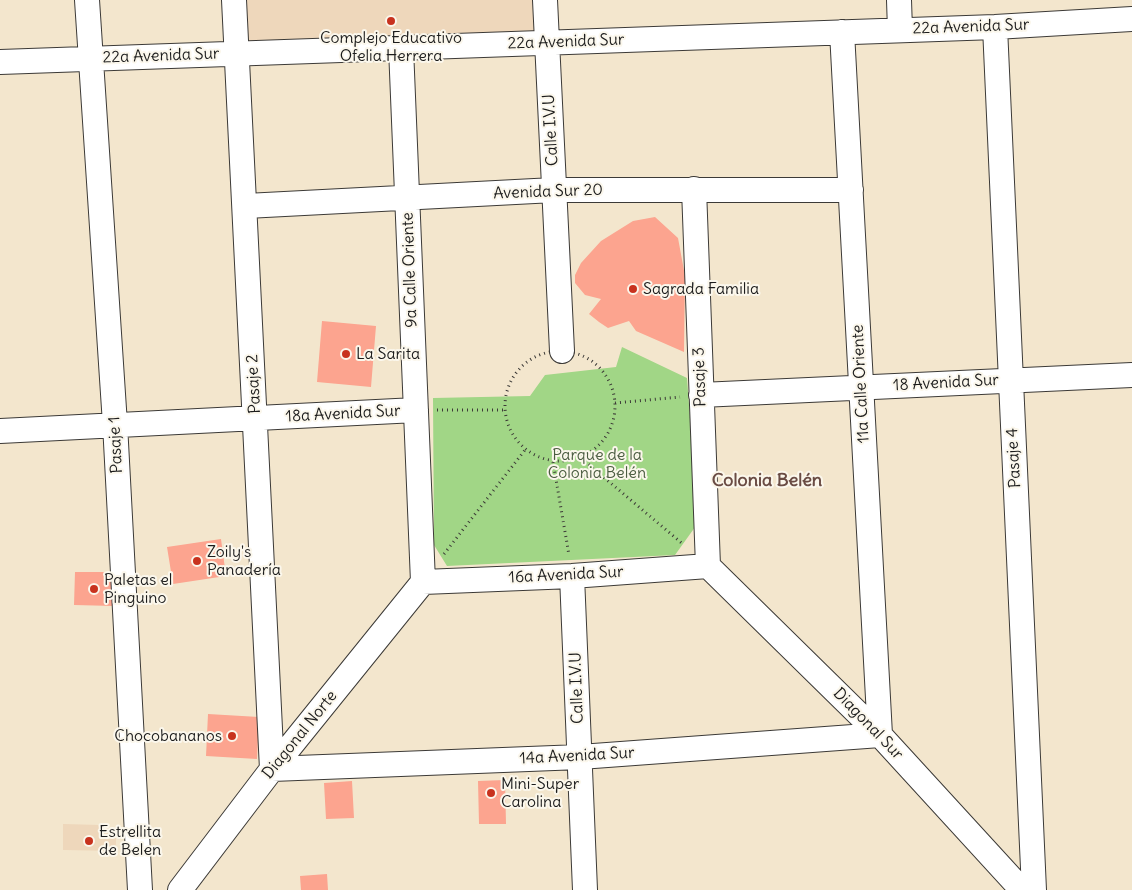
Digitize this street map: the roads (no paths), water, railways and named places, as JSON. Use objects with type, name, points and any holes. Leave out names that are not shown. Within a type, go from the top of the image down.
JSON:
[{"type":"street","name":"Pasaje 1","points":[[87,0],[115,424],[140,890]]},
{"type":"street","name":"Pasaje 2","points":[[234,0],[246,206],[272,769]]},
{"type":"street","name":"Calle I.V.U","points":[[545,0],[562,350]]},
{"type":"street","points":[[899,0],[900,30]]},
{"type":"street","name":"22a Avenida Sur","points":[[0,62],[995,27],[1132,19]]},
{"type":"street","name":"Pasaje 4","points":[[995,27],[1034,890]]},
{"type":"street","name":"11a Calle Oriente","points":[[842,32],[880,735]]},
{"type":"street","name":"9a Calle Oriente","points":[[401,48],[423,582]]},
{"type":"street","name":"Pasaje 3","points":[[694,189],[708,566]]},
{"type":"street","name":"Avenida Sur 20","points":[[246,206],[554,190],[851,190]]},
{"type":"street","name":"18 Avenida Sur","points":[[701,395],[1132,375]]},
{"type":"street","name":"18a Avenida Sur","points":[[0,431],[416,410]]},
{"type":"street","name":"Diagonal Sur","points":[[708,566],[880,735],[1022,890]]},
{"type":"street","name":"16a Avenida Sur","points":[[423,582],[572,576],[708,566]]},
{"type":"street","name":"Calle I.V.U","points":[[572,576],[585,890]]},
{"type":"street","name":"Diagonal Norte","points":[[180,890],[272,769],[423,582]]},
{"type":"street","name":"14a Avenida Sur","points":[[272,769],[580,757],[880,735]]},
{"type":"place","name":"Complejo Educativo Ofelia Herrera","points":[[391,21]]},
{"type":"place","name":"Sagrada Familia","points":[[633,289]]},
{"type":"place","name":"La Sarita","points":[[346,354]]},
{"type":"place","name":"Zoily's Panadería","points":[[197,561]]},
{"type":"place","name":"Paletas el Pinguino","points":[[94,589]]},
{"type":"place","name":"Chocobananos","points":[[232,736]]},
{"type":"place","name":"Mini-Super Carolina","points":[[491,793]]},
{"type":"place","name":"Estrellita de Belen","points":[[89,841]]},
{"type":"district","name":"Colonia Belén","points":[[767,481]]},
{"type":"park label","name":"Parque de la Colonia Belén","points":[[597,464]]}]
